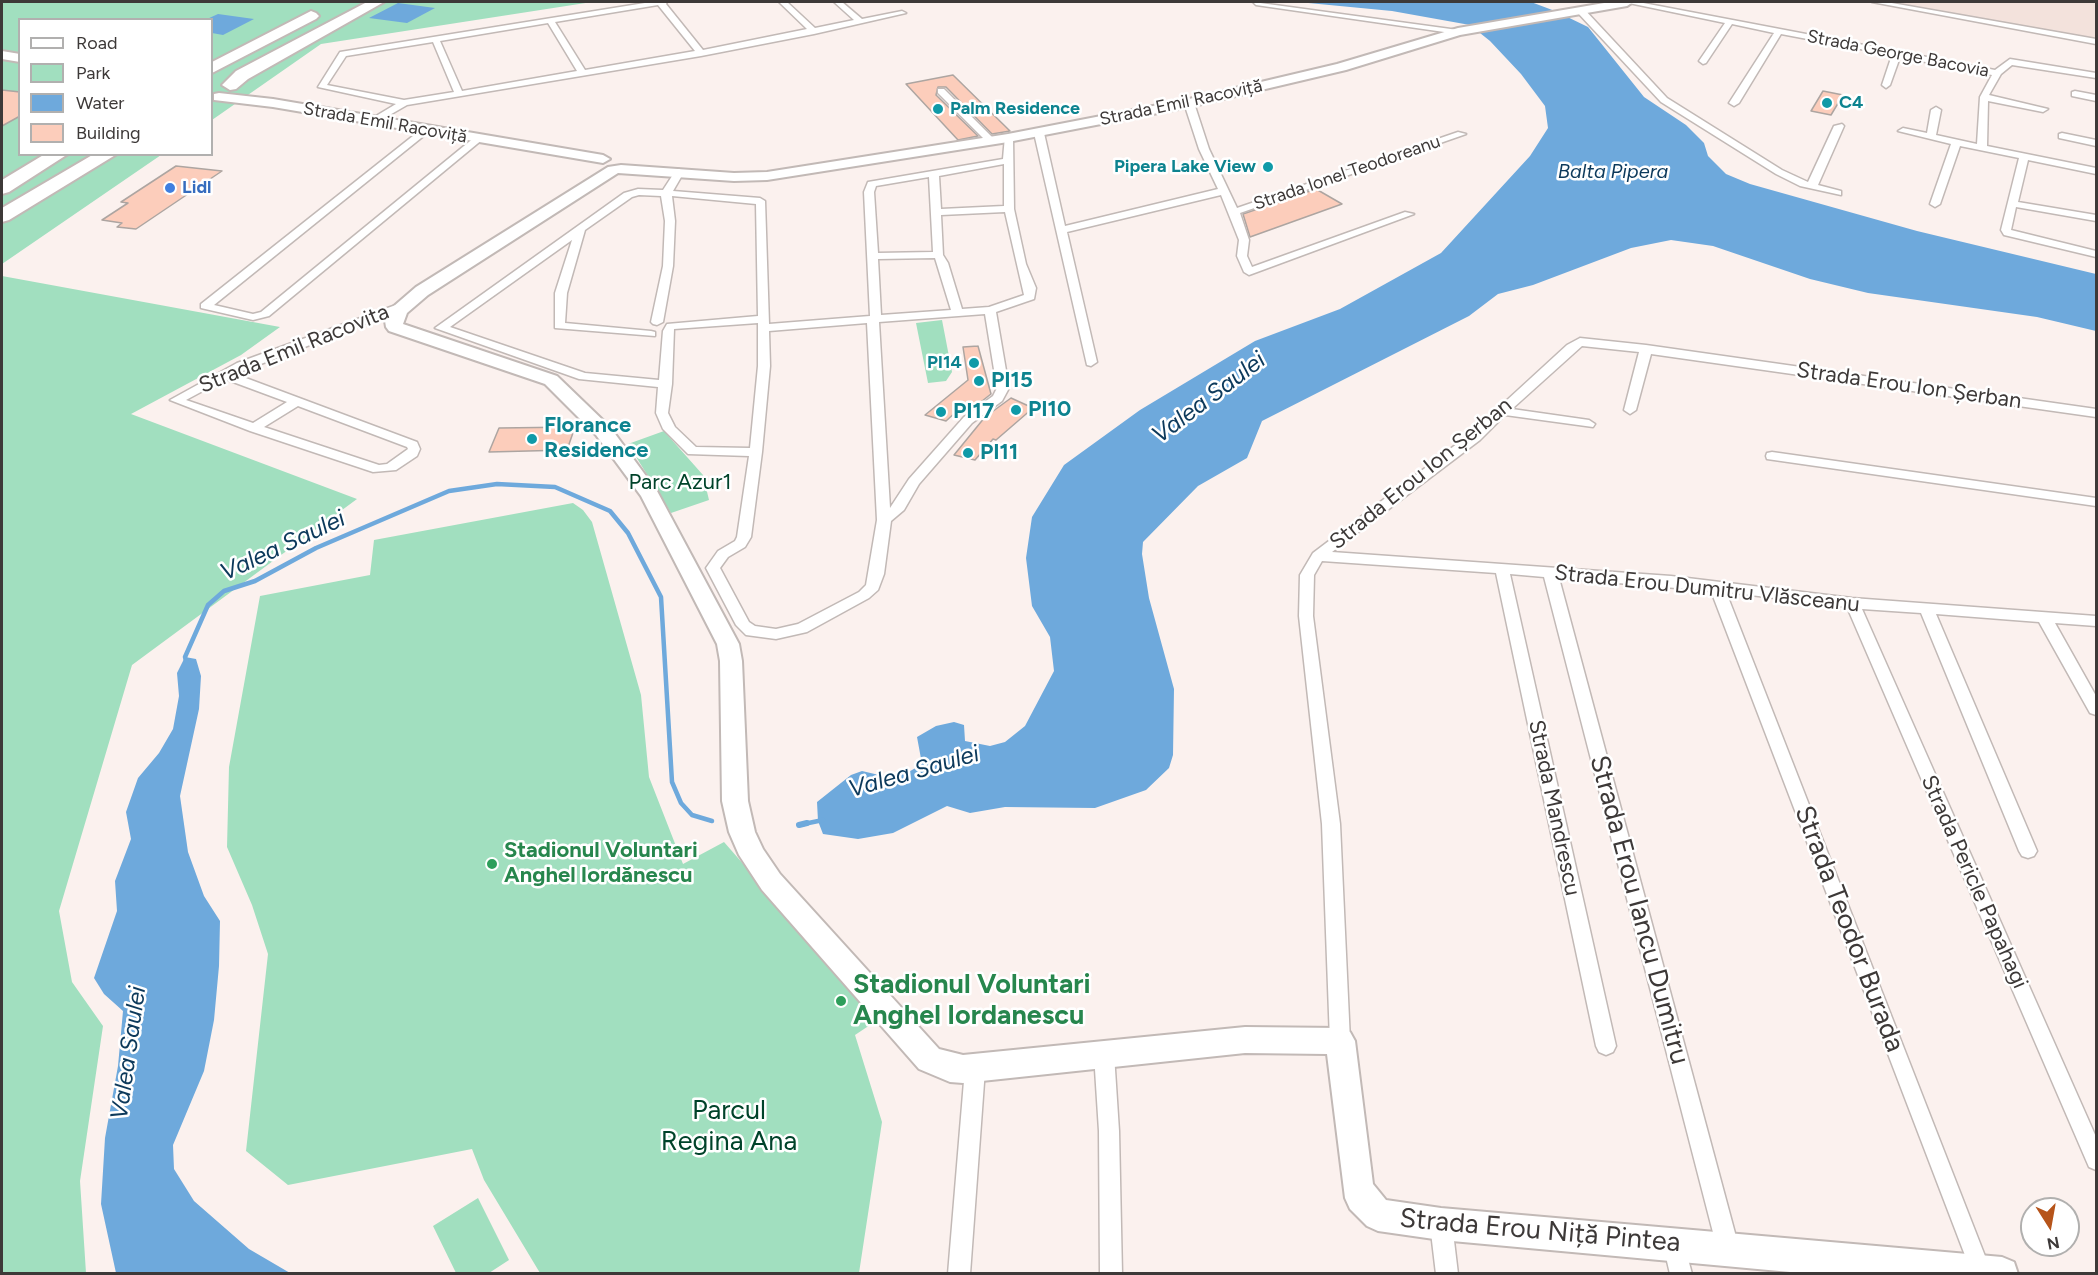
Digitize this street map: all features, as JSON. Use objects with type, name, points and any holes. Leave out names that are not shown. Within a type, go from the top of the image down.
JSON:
[{"type":"highway","points":[[213,68],[359,2]]},
{"type":"highway","points":[[219,95],[242,75],[377,2]]},
{"type":"highway","points":[[213,79],[323,4]]},
{"type":"highway","points":[[213,55],[323,4]]},
{"type":"highway","points":[[2,172],[29,156]]},
{"type":"highway","points":[[2,216],[105,156]]},
{"type":"highway","points":[[2,188],[65,157]]},
{"type":"highway","points":[[2,202],[65,157]]},
{"type":"street","name":"Strada Emil Racoviță","points":[[700,53],[662,2],[343,54],[322,87],[402,105],[700,53],[903,13],[896,7]]},
{"type":"street","points":[[783,2],[814,32]]},
{"type":"street","points":[[838,2],[860,21]]},
{"type":"street","name":"Strada Emil Racoviță","points":[[219,95],[497,142],[609,166],[767,176],[1040,133],[1189,103],[1341,67],[1465,30],[1569,8],[1585,10],[1627,2]]},
{"type":"street","name":"Strada George Bacovia","points":[[1627,2],[1779,31],[1851,49],[1897,54],[1997,73],[2013,61],[2097,75]]},
{"type":"street","points":[[1876,2],[2097,42]]},
{"type":"street","points":[[1256,3],[1465,30]]},
{"type":"street","points":[[1585,10],[1664,100],[1755,159],[1812,186],[1837,193]]},
{"type":"street","points":[[550,20],[582,73]]},
{"type":"street","points":[[1703,61],[1730,21]]},
{"type":"street","points":[[1734,103],[1779,31]]},
{"type":"street","name":"Strada Emil Racoviță","points":[[435,38],[459,94]]},
{"type":"street","points":[[1886,85],[1897,54]]},
{"type":"street","points":[[2,55],[18,58]]},
{"type":"street","points":[[1982,146],[1984,97],[1997,73]]},
{"type":"street","points":[[941,91],[991,141]]},
{"type":"street","points":[[2075,94],[2097,98]]},
{"type":"street","points":[[1984,97],[2043,109]]},
{"type":"street","points":[[1189,103],[1204,149],[1234,212],[1244,240],[1242,256],[1250,272],[1409,214]]},
{"type":"street","points":[[374,121],[402,105]]},
{"type":"street","points":[[1931,136],[1936,110]]},
{"type":"street","points":[[1812,186],[1839,126]]},
{"type":"street","points":[[426,130],[211,300],[206,307],[254,318],[265,314],[478,139]]},
{"type":"street","points":[[1902,131],[2097,171]]},
{"type":"street","points":[[1040,133],[1090,362]]},
{"type":"street","name":"Strada Ionel Teodoreanu","points":[[1234,212],[1461,134]]},
{"type":"street","points":[[2062,136],[2097,143]]},
{"type":"street","points":[[581,227],[561,293],[559,326],[651,334],[670,328],[873,319],[990,310],[1030,297],[1030,288],[1021,264],[1009,210],[1008,138]]},
{"type":"street","points":[[1935,204],[1957,141]]},
{"type":"street","points":[[2024,155],[2006,230],[2008,233],[2097,254]]},
{"type":"street","points":[[666,384],[583,376],[441,328],[628,195],[638,192],[666,193],[760,201],[762,207],[764,366],[756,452],[744,537],[740,544],[723,554],[712,568],[743,625],[752,631],[776,634],[802,628],[864,595],[873,587],[875,580],[884,520],[872,327],[876,314],[869,192],[872,184],[1007,161]]},
{"type":"street","points":[[609,166],[530,223],[404,305],[394,321],[395,327],[401,331],[536,374],[561,387],[603,431],[650,495],[728,644],[731,661],[732,781],[742,832],[752,855],[771,882],[909,1040],[929,1059],[950,1068],[975,1069],[1245,1040],[1340,1041]]},
{"type":"street","points":[[530,223],[540,221],[615,178],[653,170]]},
{"type":"street","points":[[657,322],[668,266],[670,220],[666,193],[679,172]]},
{"type":"street","points":[[934,172],[938,255],[943,263],[957,312]]},
{"type":"street","points":[[1061,230],[1224,191]]},
{"type":"street","points":[[2014,204],[2097,218]]},
{"type":"street","points":[[937,212],[1009,210]]},
{"type":"street","points":[[873,256],[938,255]]},
{"type":"street","name":"Strada Emil Racovita","points":[[254,428],[176,400],[223,374],[404,305]]},
{"type":"street","points":[[884,520],[899,507],[914,482],[961,428],[998,398],[1003,388],[990,310]]},
{"type":"street","points":[[651,334],[646,331],[647,327],[657,322],[664,321],[670,328],[662,413],[669,429],[693,451],[756,452]]},
{"type":"street","name":"Strada Erou Ion Șerban","points":[[1340,1041],[1331,824],[1306,616],[1307,574],[1318,556],[1474,437],[1571,347],[1580,342],[1646,349],[2097,413]]},
{"type":"street","points":[[1629,410],[1646,349]]},
{"type":"street","points":[[223,374],[412,445],[414,449],[412,453],[391,467],[378,469],[254,428]]},
{"type":"street","points":[[254,428],[296,402]]},
{"type":"street","points":[[1502,411],[1588,424]]},
{"type":"street","points":[[1772,456],[2097,502]]},
{"type":"street","name":"Strada Erou Dumitru Vlăsceanu","points":[[1318,556],[1716,585],[1852,603],[2097,621]]},
{"type":"street","name":"Strada Mandrescu","points":[[1502,570],[1606,1046]]},
{"type":"street","name":"Strada Erou Iancu Dumitru","points":[[1550,573],[1728,1248]]},
{"type":"street","name":"Strada Teodor Burada","points":[[1716,585],[1992,1273]]},
{"type":"street","name":"Strada Pericle Papahagi","points":[[1852,603],[2097,1160]]},
{"type":"street","points":[[1927,610],[2028,851]]},
{"type":"street","points":[[2044,617],[2097,709]]},
{"type":"street","name":"Strada Erou Niță Pintea","points":[[1340,1041],[1357,1184],[1361,1198],[1378,1215],[1678,1259],[1728,1248],[1780,1263],[1992,1273]]},
{"type":"street","points":[[1104,1054],[1110,1160],[1111,1274]]},
{"type":"street","points":[[959,1274],[975,1069]]},
{"type":"street","points":[[1441,1224],[1447,1274]]},
{"type":"shaded area","points":[[1892,2],[2096,2],[2096,39]]},
{"type":"green space","points":[[2,2],[592,2],[321,44],[213,119],[213,18],[18,18],[18,156],[160,156],[2,264]]},
{"type":"green space","points":[[2,276],[280,327],[241,355],[131,414],[357,499],[132,665],[59,911],[72,982],[103,1026],[80,1181],[86,1273],[2,1273]]},
{"type":"green space","points":[[942,320],[952,372],[946,381],[928,383],[916,323]]},
{"type":"green space","name":"Parc Azur1","points":[[664,431],[703,475],[709,500],[671,513],[628,444]]},
{"type":"green space","name":"Parcul Regina Ana","points":[[573,503],[583,510],[592,522],[641,695],[649,777],[683,864],[724,842],[773,898],[885,1015],[855,1035],[882,1122],[859,1273],[540,1273],[484,1180],[472,1149],[288,1185],[246,1151],[268,954],[252,905],[227,847],[229,767],[260,596],[370,575],[374,540]]},
{"type":"green space","points":[[478,1198],[509,1260],[489,1273],[456,1273],[433,1226]]},
{"type":"water","name":"Balta Pipera","points":[[1298,2],[1531,2],[1555,11],[1588,27],[1644,97],[1686,125],[1704,143],[1708,156],[1726,174],[1750,184],[1917,231],[2096,274],[2096,331],[2037,317],[1868,293],[1810,279],[1713,246],[1671,240],[1631,248],[1533,285],[1498,294],[1469,316],[1262,421],[1247,458],[1198,486],[1143,542],[1142,554],[1149,598],[1174,689],[1173,755],[1169,768],[1146,790],[1095,808],[1005,807],[970,813],[947,806],[893,833],[858,839],[823,834],[818,821],[817,802],[851,775],[862,771],[879,775],[907,773],[922,764],[917,737],[936,726],[954,722],[964,725],[965,741],[990,746],[1005,742],[1025,726],[1054,671],[1050,637],[1032,606],[1026,558],[1032,517],[1064,465],[1140,410],[1255,341],[1340,309],[1441,253],[1530,156],[1548,128],[1545,106],[1521,74],[1490,41],[1470,25],[1392,11]]},
{"type":"water","points":[[398,3],[435,8],[407,23],[369,18]]},
{"type":"water","points":[[218,14],[254,19],[223,35],[213,33],[213,18],[209,18]]},
{"type":"water","points":[[185,657],[196,659],[201,676],[199,709],[180,796],[188,852],[204,896],[220,921],[214,1020],[204,1071],[173,1145],[174,1169],[194,1201],[249,1249],[290,1273],[116,1273],[101,1204],[105,1138],[118,1066],[123,1011],[104,994],[94,978],[117,911],[115,881],[131,839],[126,812],[138,778],[159,753],[173,729],[179,696],[177,673]]},
{"type":"building","name":"Palm Residence","points":[[953,75],[1010,131],[992,134],[946,87],[938,87],[936,95],[978,136],[958,140],[906,84]]},
{"type":"building","points":[[2,90],[18,92],[18,117],[2,126]]},
{"type":"building","name":"C4","points":[[1823,91],[1843,95],[1831,115],[1811,111]]},
{"type":"building","name":"Lidl","points":[[176,166],[222,171],[136,229],[117,227],[122,223],[102,220],[128,203],[121,202]]},
{"type":"building","points":[[1316,189],[1342,204],[1250,237],[1243,214]]},
{"type":"building","points":[[978,346],[991,394],[977,405],[967,402],[946,421],[925,415],[968,380],[963,347]]},
{"type":"building","points":[[1011,398],[1033,408],[996,440],[993,439],[975,460],[954,455],[985,417]]},
{"type":"building","name":"Florance Residence","points":[[575,427],[567,450],[489,452],[499,428]]},
{"type":"waterway","name":"Valea Saulei","points":[[186,661],[185,657],[208,605],[224,591],[255,581],[316,548],[449,491],[497,484],[555,487],[610,511],[628,533],[661,597],[672,782],[681,803],[692,815],[712,821]]},
{"type":"waterway","name":"Valea Saulei","points":[[807,823],[799,825],[823,820]]},
{"type":"place","name":"C4","points":[[1827,103]]},
{"type":"place","name":"Palm Residence","points":[[938,109]]},
{"type":"place","name":"Pipera Lake View","points":[[1268,167]]},
{"type":"place","name":"Lidl","points":[[170,188]]},
{"type":"place","name":"PI14","points":[[974,363]]},
{"type":"place","name":"PI15","points":[[979,381]]},
{"type":"place","name":"PI10","points":[[1016,410]]},
{"type":"place","name":"PI17","points":[[941,412]]},
{"type":"place","name":"Florance Residence","points":[[532,439]]},
{"type":"place","name":"PI11","points":[[968,453]]},
{"type":"place","name":"Stadionul Voluntari Anghel Iordănescu","points":[[492,864]]},
{"type":"place","name":"Stadionul Voluntari Anghel Iordanescu","points":[[841,1001]]}]
